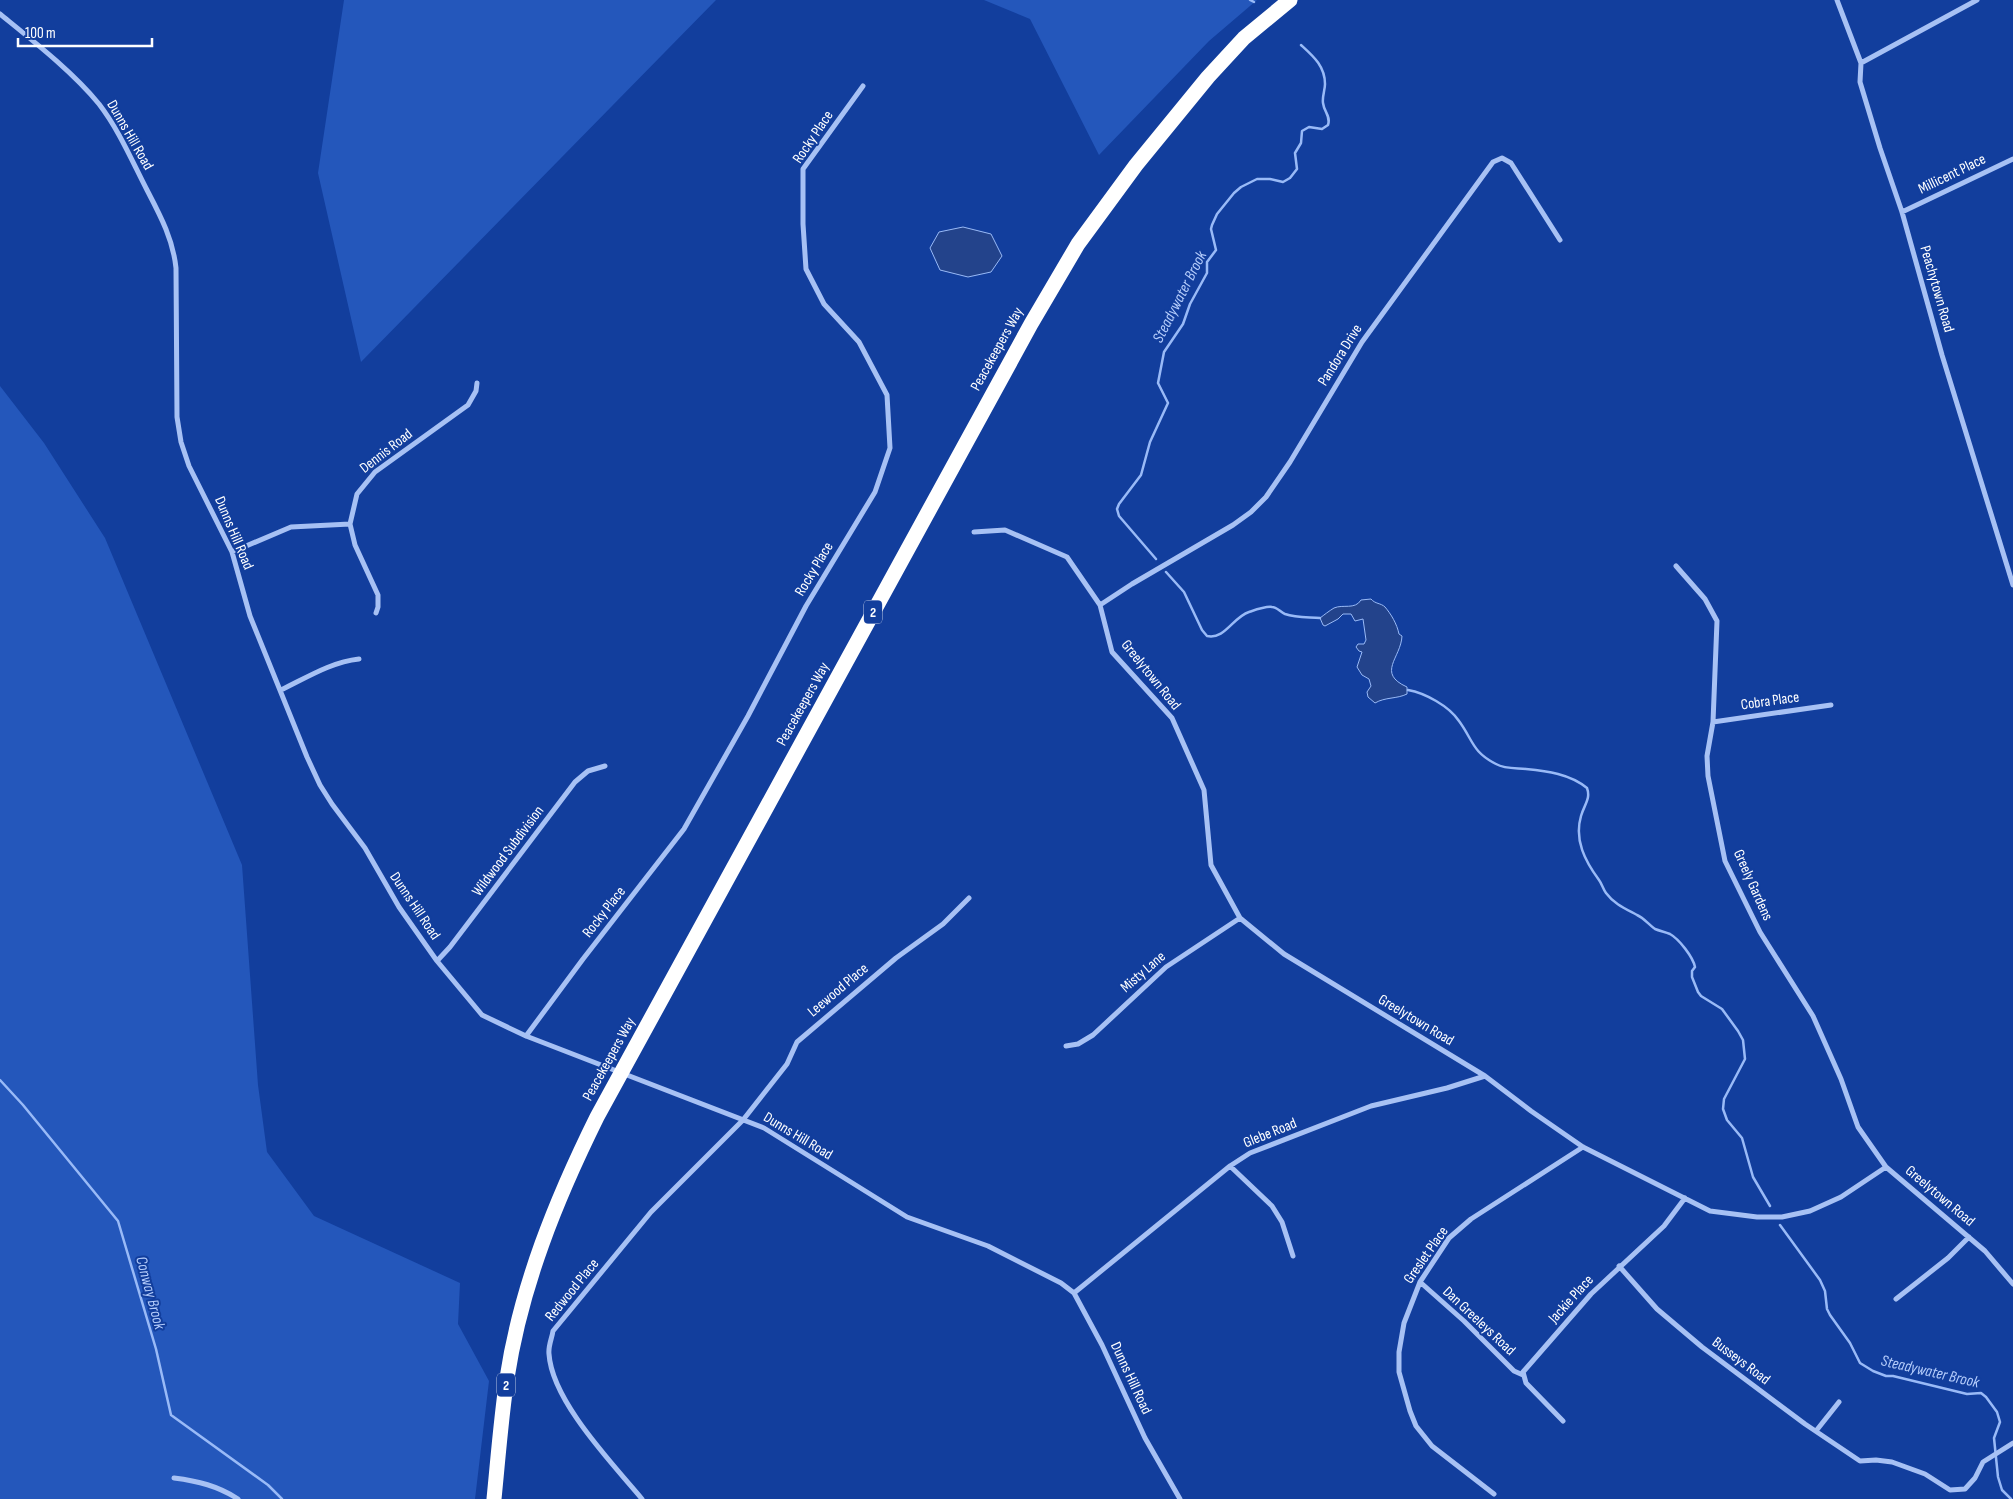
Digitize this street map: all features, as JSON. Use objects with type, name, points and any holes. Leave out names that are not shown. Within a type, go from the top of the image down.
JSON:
[{"type":"highway","name":"Peacekeepers Way","points":[[494,1499],[507,1376],[532,1274],[549,1224],[574,1164],[597,1117],[1066,263],[1121,183],[1208,76],[1244,38],[1290,0]]},
{"type":"street","name":"Peachytown Road","points":[[1837,0],[1861,63],[1860,82],[1902,212],[1942,355],[2013,585]]},
{"type":"street","points":[[1861,63],[1977,0]]},
{"type":"street","name":"Dunns Hill Road","points":[[0,14],[47,54],[98,103],[121,139],[166,227],[174,252],[176,268],[176,359],[179,433],[189,466],[232,552],[250,616],[282,690],[305,752],[324,792],[365,848],[394,900],[437,961],[482,1015],[526,1036],[764,1128],[907,1217],[988,1246],[1061,1283],[1074,1293],[1102,1345],[1145,1438],[1180,1499]]},
{"type":"street","name":"Rocky Place","points":[[526,1036],[684,828],[748,716],[806,606],[875,492],[890,448],[887,395],[859,342],[824,304],[806,269],[803,224],[803,169],[864,86]]},
{"type":"street","name":"Pandora Drive","points":[[1100,605],[1233,524],[1251,512],[1266,497],[1290,462],[1371,328],[1493,162],[1502,158],[1511,163],[1560,240]]},
{"type":"street","name":"Millicent Place","points":[[1902,212],[2013,159]]},
{"type":"street","name":"Dennis Road","points":[[376,613],[378,595],[355,545],[350,524],[357,494],[368,479],[468,405],[476,391],[477,383]]},
{"type":"street","points":[[232,552],[291,528],[350,524]]},
{"type":"street","name":"Greelytown Road","points":[[974,532],[1005,530],[1067,557],[1100,605],[1112,652],[1172,718],[1204,790],[1211,865],[1240,918],[1284,954],[1485,1076],[1583,1147],[1710,1211],[1750,1217],[1782,1217],[1810,1211],[1841,1197],[1886,1167],[1985,1251],[2013,1284]]},
{"type":"street","name":"Greely Gardens","points":[[1676,566],[1705,599],[1717,621],[1713,722],[1707,756],[1708,776],[1725,861],[1760,932],[1813,1016],[1841,1079],[1858,1127],[1886,1167]]},
{"type":"street","points":[[282,690],[330,666],[345,661],[359,660]]},
{"type":"street","name":"Cobra Place","points":[[1713,722],[1831,705]]},
{"type":"street","name":"Wildwood Subdivision","points":[[437,961],[450,947],[576,782],[588,771],[604,766]]},
{"type":"street","name":"Leewood Place","points":[[743,1120],[787,1064],[797,1042],[896,958],[943,924],[970,898]]},
{"type":"street","name":"Misty Lane","points":[[1066,1046],[1078,1044],[1093,1035],[1166,967],[1240,918]]},
{"type":"street","name":"Glebe Road","points":[[1074,1293],[1230,1166],[1250,1153],[1371,1106],[1447,1088],[1485,1076]]},
{"type":"street","name":"Redwood Place","points":[[642,1499],[596,1444],[563,1397],[551,1371],[548,1351],[553,1331],[651,1212],[743,1120]]},
{"type":"street","name":"Greslet Place","points":[[1494,1494],[1432,1446],[1421,1433],[1410,1411],[1400,1372],[1399,1352],[1406,1314],[1420,1282],[1449,1238],[1471,1219],[1583,1147]]},
{"type":"street","points":[[1230,1166],[1272,1206],[1282,1222],[1293,1256]]},
{"type":"street","name":"Jackie Place","points":[[1522,1375],[1591,1294],[1664,1226],[1685,1198]]},
{"type":"street","points":[[1896,1299],[1948,1258],[1969,1237]]},
{"type":"street","name":"Busseys Road","points":[[1619,1266],[1657,1309],[1702,1347],[1860,1461],[1892,1462],[1924,1474],[1950,1490],[1965,1489],[1975,1478],[1983,1462],[2013,1443]]},
{"type":"street","name":"Dan Greeleys Road","points":[[1420,1282],[1464,1321],[1514,1371],[1522,1375]]},
{"type":"street","points":[[1522,1375],[1526,1383],[1562,1421]]},
{"type":"street","points":[[1816,1431],[1839,1402]]},
{"type":"street","points":[[174,1478],[196,1480],[225,1491],[238,1499]]},
{"type":"shaded area","points":[[344,0],[716,0],[361,362],[318,173]]},
{"type":"shaded area","points":[[984,0],[1257,0],[1209,41],[1099,155],[1030,19]]},
{"type":"shaded area","points":[[963,227],[991,234],[1002,256],[991,272],[968,277],[940,270],[930,248],[939,232]]},
{"type":"shaded area","points":[[0,386],[44,443],[105,538],[242,865],[258,1085],[267,1152],[314,1216],[460,1283],[458,1324],[489,1381],[475,1499],[0,1499]]},
{"type":"shaded area","points":[[1371,599],[1385,607],[1394,619],[1399,634],[1402,636],[1401,644],[1392,664],[1392,671],[1393,676],[1398,682],[1407,687],[1407,694],[1375,703],[1368,697],[1367,692],[1371,686],[1369,679],[1362,675],[1357,667],[1362,652],[1356,647],[1358,644],[1364,644],[1366,640],[1363,619],[1355,621],[1351,614],[1343,614],[1325,626],[1320,618],[1334,608],[1352,606],[1361,600]]},
{"type":"waterway","name":"Steadywater Brook","points":[[1250,0],[1254,2]]},
{"type":"waterway","name":"Steadywater Brook","points":[[1156,559],[1119,516],[1117,509],[1141,475],[1150,442],[1168,403],[1158,383],[1164,352],[1183,324],[1190,304],[1207,273],[1207,262],[1216,250],[1211,229],[1217,214],[1234,193],[1257,179],[1283,182],[1290,178],[1297,169],[1295,153],[1301,143],[1302,131],[1309,127],[1322,129],[1328,125],[1329,119],[1323,103],[1325,84],[1323,72],[1318,62],[1301,45]]},
{"type":"waterway","name":"Steadywater Brook","points":[[1166,572],[1184,592],[1202,630],[1207,636],[1219,635],[1243,615],[1267,607],[1274,607],[1285,614],[1293,616],[1320,618]]},
{"type":"waterway","name":"Steadywater Brook","points":[[1408,690],[1429,697],[1455,715],[1477,750],[1499,766],[1550,772],[1573,779],[1587,788],[1588,799],[1579,825],[1580,842],[1585,858],[1605,891],[1616,903],[1642,918],[1655,929],[1674,936],[1689,953],[1694,963],[1695,967],[1692,971],[1692,977],[1698,992],[1701,996],[1722,1009],[1743,1040],[1745,1059],[1724,1099],[1723,1109],[1727,1120],[1742,1138],[1753,1177],[1770,1206]]},
{"type":"waterway","name":"Conway Brook","points":[[0,1080],[23,1105],[118,1221],[156,1349],[171,1415],[268,1485],[282,1499]]},
{"type":"waterway","name":"Steadywater Brook","points":[[1780,1225],[1820,1280],[1825,1291],[1827,1309],[1850,1343],[1860,1363],[1886,1376],[1893,1376],[1967,1394],[1981,1393],[1986,1397],[1997,1412],[2000,1422],[1994,1438],[1998,1477],[2002,1490],[2011,1499]]}]
